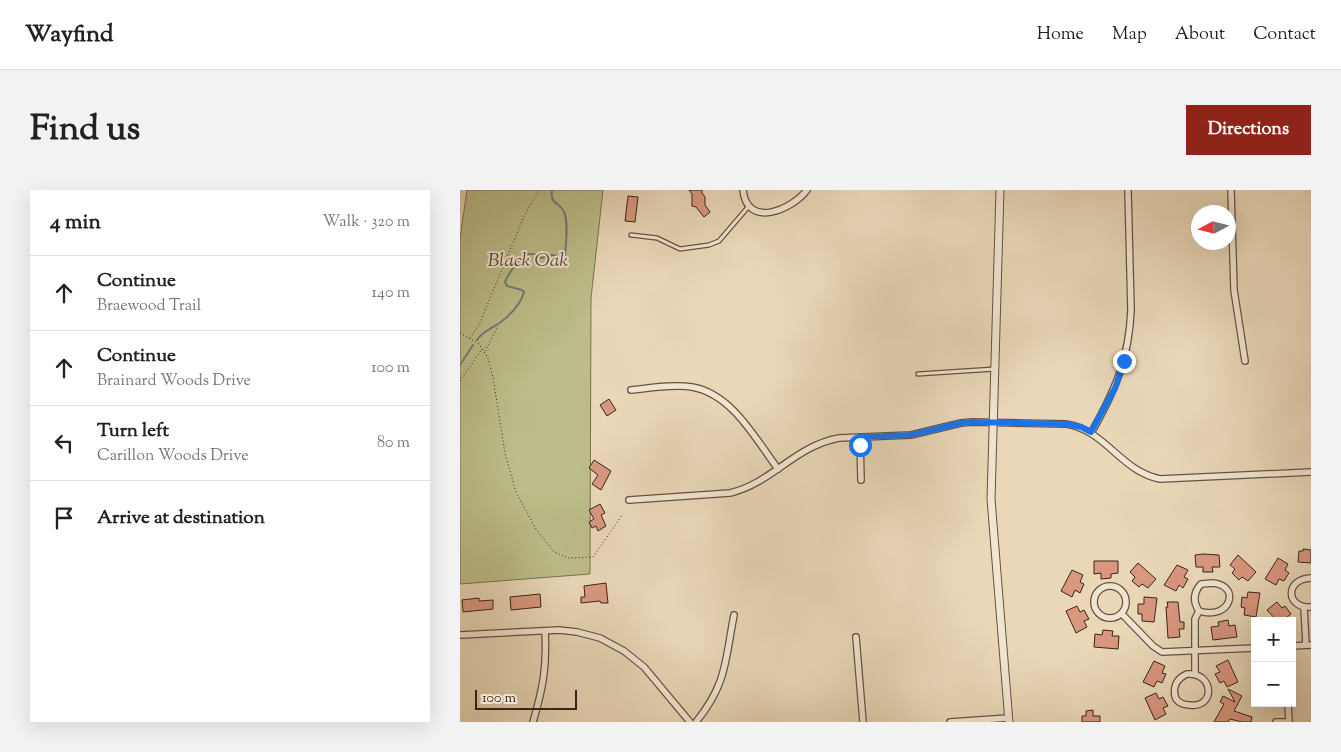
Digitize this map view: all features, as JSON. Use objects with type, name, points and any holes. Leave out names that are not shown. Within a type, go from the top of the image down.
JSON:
[{"type":"street","points":[[743,190],[748,206],[759,212],[782,210],[798,200],[807,190]]},
{"type":"street","points":[[950,722],[1009,720],[991,499],[1000,190]]},
{"type":"street","points":[[1091,432],[1115,388],[1124,361],[1130,328],[1128,190]]},
{"type":"street","points":[[1231,190],[1234,290],[1245,361]]},
{"type":"street","points":[[631,390],[691,387],[701,389],[718,397],[734,411],[778,469]]},
{"type":"street","points":[[629,500],[730,493],[752,487],[814,445],[838,438],[911,435],[961,423],[1066,424],[1081,427],[1091,432],[1133,468],[1150,477],[1160,479],[1311,472]]},
{"type":"street","points":[[860,437],[861,480]]},
{"type":"street","points":[[1308,645],[1308,607],[1300,606],[1293,599],[1292,589],[1300,579],[1311,578]]},
{"type":"street","points":[[1201,584],[1221,584],[1226,589],[1229,599],[1226,608],[1221,611],[1210,612],[1199,610],[1196,607],[1194,597],[1201,584]]},
{"type":"street","points":[[1111,585],[1121,589],[1127,604],[1122,614],[1108,618],[1096,610],[1094,606],[1095,596],[1101,588],[1111,585]]},
{"type":"street","points":[[1195,674],[1195,619],[1199,610]]},
{"type":"street","points":[[1122,614],[1158,650],[1168,652],[1251,648]]},
{"type":"street","points":[[696,722],[710,704],[720,685],[728,656],[734,615]]},
{"type":"street","points":[[460,635],[560,630],[589,635],[612,644],[644,667],[690,722]]},
{"type":"street","points":[[533,722],[545,673],[545,631]]},
{"type":"street","points":[[856,637],[863,722]]},
{"type":"street","points":[[1195,674],[1203,678],[1206,683],[1208,697],[1198,705],[1183,704],[1176,699],[1175,684],[1182,676],[1195,674]]},
{"type":"street","points":[[1276,722],[1289,722],[1288,707]]},
{"type":"lane","points":[[631,235],[657,238],[680,249],[709,245],[719,241],[748,206]]},
{"type":"lane","points":[[918,374],[995,369]]},
{"type":"path","points":[[469,338],[479,324],[524,216],[539,190]]},
{"type":"path","points":[[485,352],[498,326]]},
{"type":"path","points":[[460,333],[485,352],[493,378],[505,453],[516,492],[536,528],[554,552],[568,558],[593,557],[623,514]]},
{"type":"path","points":[[460,381],[482,348]]},
{"type":"green space","name":"Black Oak","points":[[467,190],[603,190],[591,298],[590,574],[460,584],[460,239]]},
{"type":"building","points":[[689,190],[702,190],[705,197],[705,205],[710,212],[704,217],[696,207],[692,206],[692,194]]},
{"type":"building","points":[[628,196],[638,197],[635,222],[625,221]]},
{"type":"building","points":[[609,399],[616,410],[607,416],[600,405]]},
{"type":"building","points":[[594,460],[611,471],[601,490],[592,484],[598,475],[589,468]]},
{"type":"building","points":[[600,504],[605,513],[601,515],[606,526],[598,531],[596,526],[592,528],[589,522],[594,519],[589,510]]},
{"type":"building","points":[[1303,549],[1311,550],[1311,563],[1298,562],[1299,551],[1303,551]]},
{"type":"building","points":[[1195,555],[1219,555],[1220,567],[1212,567],[1213,572],[1203,572],[1203,567],[1196,567]]},
{"type":"building","points":[[1238,555],[1256,572],[1248,581],[1242,577],[1239,580],[1232,573],[1235,569],[1230,565]]},
{"type":"building","points":[[1278,558],[1288,564],[1285,570],[1289,573],[1284,581],[1279,579],[1276,585],[1265,579]]},
{"type":"building","points":[[1094,561],[1118,561],[1118,573],[1111,574],[1111,578],[1101,579],[1101,573],[1094,574]]},
{"type":"building","points":[[1138,563],[1156,579],[1148,588],[1142,584],[1139,587],[1132,581],[1135,577],[1130,572]]},
{"type":"building","points":[[1177,565],[1188,570],[1184,577],[1188,579],[1183,588],[1179,585],[1176,591],[1164,585]]},
{"type":"building","points":[[1072,570],[1083,575],[1080,582],[1084,584],[1080,593],[1075,590],[1072,597],[1061,591]]},
{"type":"building","points":[[606,583],[608,603],[601,603],[600,601],[581,603],[581,597],[585,597],[584,586]]},
{"type":"building","points":[[1248,592],[1260,593],[1256,617],[1244,615],[1245,608],[1241,607],[1242,597],[1247,598]]},
{"type":"building","points":[[540,594],[541,607],[511,610],[510,597]]},
{"type":"building","points":[[1144,597],[1157,598],[1154,622],[1142,621],[1142,614],[1138,614],[1138,604],[1144,604]]},
{"type":"building","points":[[479,598],[479,601],[493,600],[493,609],[463,612],[462,600]]},
{"type":"building","points":[[1167,602],[1178,602],[1180,622],[1184,622],[1184,629],[1179,629],[1180,637],[1168,638]]},
{"type":"building","points":[[1277,602],[1282,608],[1285,606],[1291,614],[1287,617],[1273,617],[1267,610]]},
{"type":"building","points":[[1077,606],[1080,612],[1084,610],[1089,619],[1084,621],[1087,627],[1076,633],[1066,611]]},
{"type":"building","points":[[1228,620],[1229,626],[1235,625],[1237,637],[1213,640],[1211,627],[1219,626],[1218,622]]},
{"type":"building","points":[[1103,630],[1113,631],[1112,636],[1119,636],[1118,649],[1094,647],[1095,634],[1102,635]]},
{"type":"building","points":[[1228,660],[1238,682],[1227,687],[1224,681],[1220,683],[1215,674],[1220,672],[1216,666]]},
{"type":"building","points":[[1154,661],[1165,666],[1162,673],[1166,674],[1162,683],[1157,681],[1154,687],[1143,682]]},
{"type":"building","points":[[1228,689],[1242,696],[1234,711],[1252,717],[1251,722],[1230,719],[1228,722],[1214,722],[1224,704],[1220,702],[1223,696],[1235,702]]},
{"type":"building","points":[[1156,693],[1159,699],[1163,697],[1168,706],[1163,708],[1166,714],[1155,720],[1145,698]]},
{"type":"building","points":[[1093,710],[1093,716],[1100,716],[1100,722],[1082,722],[1082,716],[1086,716],[1086,711]]},
{"type":"waterway","points":[[477,340],[482,334],[505,318],[521,300],[524,292],[507,286],[505,282],[520,260],[527,254],[534,254],[541,258],[552,255],[562,257],[565,254],[567,231],[565,214],[561,207],[553,200],[552,190]]},
{"type":"waterway","points":[[460,365],[473,345]]},
{"type":"route","points":[[860,445],[860,437],[919,434],[946,426],[972,422],[1066,424],[1081,427],[1091,432],[1115,388],[1124,361]]}]
